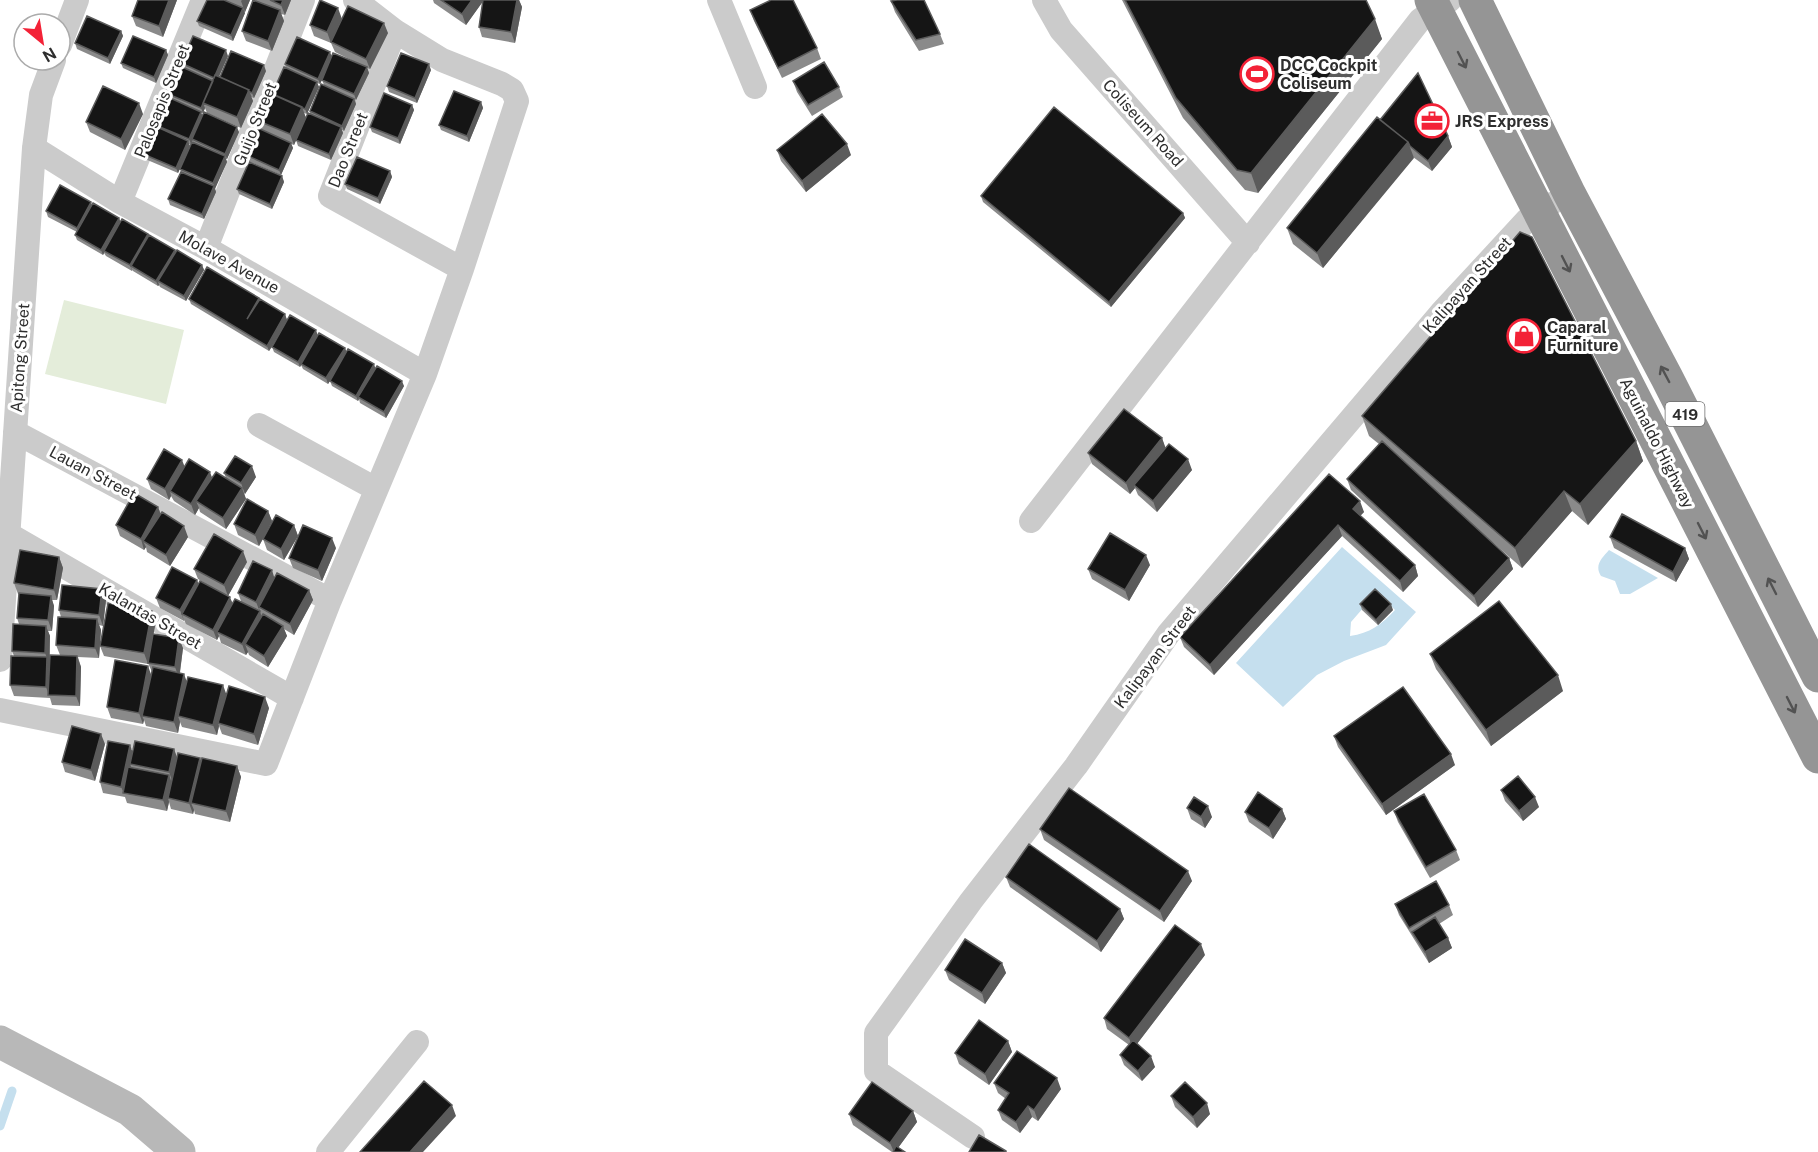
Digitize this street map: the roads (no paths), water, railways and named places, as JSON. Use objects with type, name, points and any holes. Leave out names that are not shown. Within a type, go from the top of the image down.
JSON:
[{"type":"highway","name":"419","points":[[1475,0],[1569,193],[1667,378],[1818,676]]},
{"type":"highway","name":"Aguinaldo Highway","points":[[1438,3],[1539,212],[1818,757]]},
{"type":"street","name":"Palosapis Street","points":[[120,202],[203,0]]},
{"type":"street","name":"Guijo Street","points":[[206,248],[303,0]]},
{"type":"street","points":[[0,710],[266,764],[330,600],[425,374],[517,101],[512,90],[442,60],[395,31],[355,0]]},
{"type":"street","points":[[718,0],[756,87]]},
{"type":"street","name":"Coliseum Road","points":[[1044,0],[1060,30],[1248,243]]},
{"type":"street","points":[[1031,521],[1420,20],[1438,3]]},
{"type":"street","name":"Dao Street","points":[[395,31],[330,196],[462,269]]},
{"type":"street","name":"Apitong Street","points":[[0,660],[34,148],[41,95],[50,72]]},
{"type":"street","name":"Molave Avenue","points":[[34,148],[120,202],[206,248],[425,374]]},
{"type":"street","name":"Kalipayan Street","points":[[974,1137],[876,1071],[876,1033],[971,901],[1076,766],[1169,633],[1441,313],[1527,220],[1569,193]]},
{"type":"street","points":[[259,425],[376,489]]},
{"type":"street","name":"Lauan Street","points":[[15,432],[330,600]]},
{"type":"street","name":"Kalantas Street","points":[[8,534],[292,698]]},
{"type":"street","points":[[0,1042],[130,1110],[179,1152]]},
{"type":"street","points":[[328,1152],[417,1042]]},
{"type":"water","points":[[1342,547],[1416,612],[1386,645],[1344,661],[1317,675],[1283,707],[1236,663]],"holes":[[[1377,592],[1395,610],[1375,628],[1350,636],[1351,622]]]},
{"type":"water","points":[[1609,550],[1658,578],[1630,594],[1620,594],[1615,581],[1601,576],[1598,568]]},
{"type":"waterway","points":[[0,1126],[12,1091]]},
{"type":"place","name":"DCC Cockpit Coliseum","points":[[1257,74]]},
{"type":"place","name":"JRS Express","points":[[1432,121]]},
{"type":"place","name":"Caparal Furniture","points":[[1524,336]]}]
